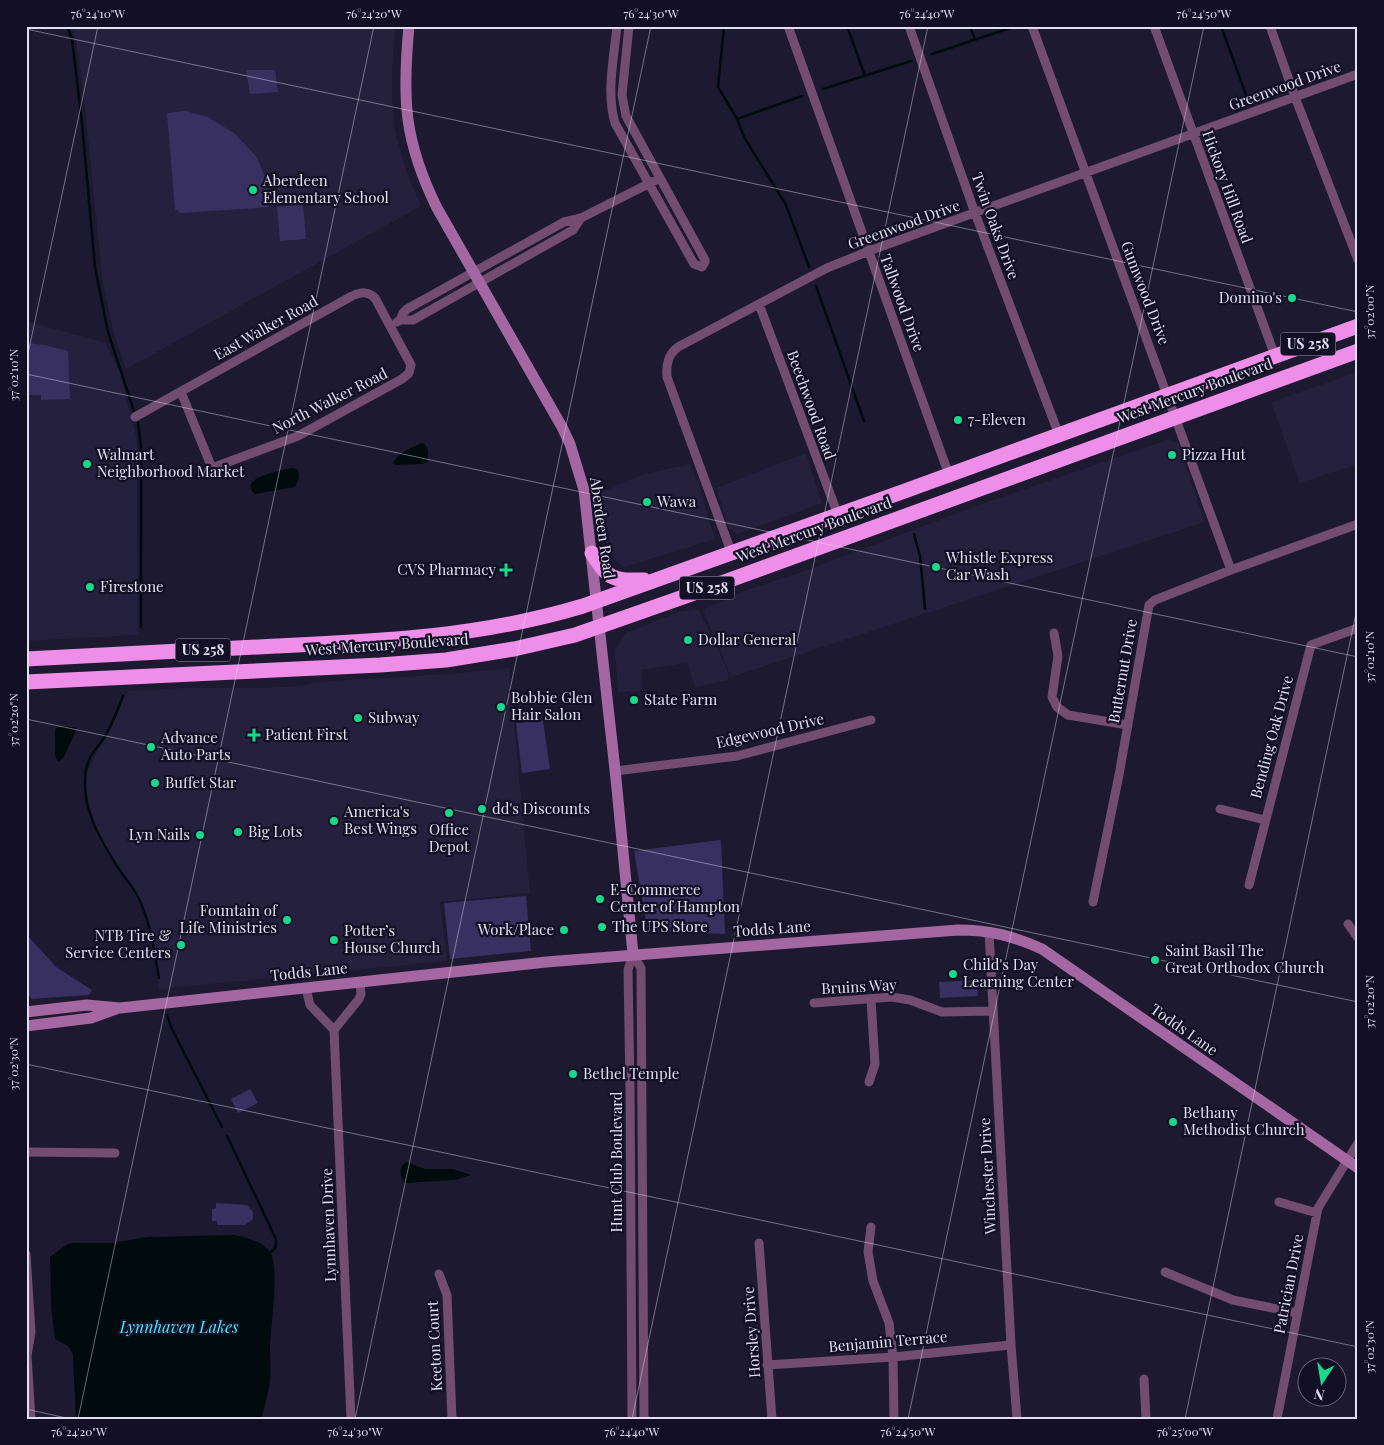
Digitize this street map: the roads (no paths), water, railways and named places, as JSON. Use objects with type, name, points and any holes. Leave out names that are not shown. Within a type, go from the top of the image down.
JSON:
[{"type":"highway","name":"West Mercury Boulevard","points":[[26,659],[423,638],[505,625],[554,614],[732,554],[1358,326]]},
{"type":"highway","name":"West Mercury Boulevard","points":[[26,682],[430,662],[514,649],[575,634],[1358,351]]},
{"type":"highway","points":[[592,553],[602,568],[613,578],[618,580],[656,580]]},
{"type":"main road","name":"Aberdeen Road","points":[[409,26],[404,83],[406,114],[413,152],[437,208],[552,407],[570,444],[584,490],[633,954]]},
{"type":"main road","name":"Todds Lane","points":[[26,1012],[87,1005],[120,1008],[633,954],[958,930],[989,932],[1003,934],[1042,949],[1358,1168]]},
{"type":"main road","name":"Todds Lane","points":[[26,1026],[90,1018],[120,1008]]},
{"type":"street","points":[[616,26],[610,97],[615,123],[694,264],[702,267],[705,260],[626,116],[623,107],[622,95],[628,26]]},
{"type":"street","name":"Tallwood Drive","points":[[788,26],[949,475]]},
{"type":"street","name":"Twin Oaks Drive","points":[[909,26],[975,213],[1059,435]]},
{"type":"street","name":"Gumwood Drive","points":[[1032,26],[1231,570]]},
{"type":"street","name":"Hickory Hill Road","points":[[1154,26],[1275,356]]},
{"type":"street","points":[[1270,26],[1295,97],[1358,260]]},
{"type":"street","name":"Greenwood Drive","points":[[732,554],[669,382],[667,365],[671,354],[678,346],[827,268],[869,251],[1358,74]]},
{"type":"street","points":[[400,320],[407,309],[473,271],[564,222],[581,218],[660,178]]},
{"type":"street","points":[[390,325],[400,320],[413,320],[481,284],[573,230],[581,218]]},
{"type":"street","name":"East Walker Road","points":[[135,417],[358,293],[365,292],[373,296],[390,325]]},
{"type":"street","name":"Beechwood Road","points":[[759,304],[838,516]]},
{"type":"street","name":"North Walker Road","points":[[181,392],[212,468],[298,436],[404,378],[410,370],[410,362],[390,325]]},
{"type":"street","name":"Butternut Drive","points":[[1093,902],[1120,775],[1149,605],[1155,600],[1231,570],[1358,524]]},
{"type":"street","name":"Bending Oak Drive","points":[[1250,885],[1311,645],[1358,628]]},
{"type":"street","points":[[1054,633],[1058,656],[1052,697],[1057,708],[1068,715],[1128,725]]},
{"type":"street","name":"Edgewood Drive","points":[[615,771],[737,756],[871,720]]},
{"type":"street","points":[[1220,809],[1265,820]]},
{"type":"street","points":[[1348,924],[1358,938]]},
{"type":"street","name":"Winchester Drive","points":[[989,932],[1011,1345],[1017,1419]]},
{"type":"street","name":"Hunt Club Boulevard","points":[[632,1419],[628,970],[633,954]]},
{"type":"street","name":"Hunt Club Boulevard","points":[[633,954],[641,968],[644,1419]]},
{"type":"street","points":[[306,988],[310,1005],[334,1030],[359,999],[361,994],[360,982]]},
{"type":"street","name":"Bruins Way","points":[[814,1003],[902,998],[942,1012],[993,1011]]},
{"type":"street","points":[[869,1082],[875,1064],[871,999]]},
{"type":"street","name":"Lynnhaven Drive","points":[[334,1030],[351,1419]]},
{"type":"street","name":"Patrician Drive","points":[[1277,1419],[1319,1204],[1358,1143]]},
{"type":"street","points":[[26,1152],[115,1152]]},
{"type":"street","points":[[1279,1202],[1317,1213]]},
{"type":"street","points":[[871,1227],[868,1252],[873,1281],[889,1323],[893,1357],[894,1419]]},
{"type":"street","name":"Horsley Drive","points":[[759,1242],[772,1419]]},
{"type":"street","points":[[26,1254],[31,1332],[27,1356],[31,1419]]},
{"type":"street","points":[[1165,1272],[1233,1300],[1297,1313]]},
{"type":"street","name":"Keeton Court","points":[[439,1274],[447,1295],[452,1419]]},
{"type":"street","name":"Benjamin Terrace","points":[[767,1365],[893,1357],[1011,1345]]},
{"type":"street","points":[[1144,1379],[1146,1419]]},
{"type":"water","points":[[422,443],[425,444],[428,450],[428,462],[396,465],[393,463],[402,453]]},
{"type":"water","points":[[291,468],[297,469],[299,474],[295,487],[255,494],[251,488],[251,484],[262,476]]},
{"type":"water","points":[[63,726],[77,728],[64,757],[58,762],[55,755],[55,730]]},
{"type":"water","points":[[406,1162],[425,1169],[453,1169],[471,1175],[454,1180],[405,1183],[401,1172],[402,1166]]},
{"type":"water","name":"Lynnhaven Lakes","points":[[235,1235],[250,1239],[265,1247],[271,1254],[273,1261],[274,1284],[270,1381],[261,1419],[76,1419],[73,1355],[68,1346],[55,1339],[51,1306],[50,1257],[66,1245],[73,1243],[113,1243],[147,1237]]},
{"type":"waterway","points":[[67,26],[72,39],[82,123],[95,267],[108,332],[134,411]]},
{"type":"waterway","points":[[724,26],[718,87],[737,119],[744,137],[786,205],[809,267]]},
{"type":"waterway","points":[[847,26],[865,76]]},
{"type":"waterway","points":[[970,26],[975,40]]},
{"type":"waterway","points":[[932,54],[1016,26]]},
{"type":"waterway","points":[[1221,26],[1249,103]]},
{"type":"waterway","points":[[823,89],[911,61]]},
{"type":"waterway","points":[[737,119],[802,96]]},
{"type":"waterway","points":[[816,286],[864,421]]},
{"type":"waterway","points":[[138,423],[141,446],[141,627]]},
{"type":"waterway","points":[[914,534],[920,556],[925,609]]},
{"type":"waterway","points":[[123,696],[109,730],[89,761],[86,770],[86,797],[89,811],[100,836],[142,907],[152,937],[159,978]]},
{"type":"waterway","points":[[167,1015],[172,1029],[222,1127]]},
{"type":"waterway","points":[[227,1136],[276,1239],[276,1247],[270,1253]]},
{"type":"place","name":"Aberdeen Elementary School","points":[[253,190]]},
{"type":"place","name":"Domino's","points":[[1292,298]]},
{"type":"place","name":"7-Eleven","points":[[958,420]]},
{"type":"place","name":"Pizza Hut","points":[[1172,455]]},
{"type":"place","name":"Walmart Neighborhood Market","points":[[87,464]]},
{"type":"place","name":"Wawa","points":[[647,502]]},
{"type":"place","name":"Whistle Express Car Wash","points":[[936,567]]},
{"type":"place","name":"CVS Pharmacy","points":[[506,570]]},
{"type":"place","name":"Firestone","points":[[90,587]]},
{"type":"place","name":"Dollar General","points":[[688,640]]},
{"type":"place","name":"State Farm","points":[[634,700]]},
{"type":"place","name":"Bobbie Glen Hair Salon","points":[[501,707]]},
{"type":"place","name":"Subway","points":[[358,718]]},
{"type":"place","name":"Patient First","points":[[254,735]]},
{"type":"place","name":"Advance Auto Parts","points":[[151,747]]},
{"type":"place","name":"Buffet Star","points":[[155,783]]},
{"type":"place","name":"dd's Discounts","points":[[482,809]]},
{"type":"place","name":"Office Depot","points":[[449,813]]},
{"type":"place","name":"America's Best Wings","points":[[334,821]]},
{"type":"place","name":"Big Lots","points":[[238,832]]},
{"type":"place","name":"Lyn Nails","points":[[200,835]]},
{"type":"place","name":"E-Commerce Center of Hampton","points":[[600,899]]},
{"type":"place","name":"Fountain of Life Ministries","points":[[287,920]]},
{"type":"place","name":"The UPS Store","points":[[602,927]]},
{"type":"place","name":"Work/Place","points":[[564,930]]},
{"type":"place","name":"Potter’s House Church","points":[[334,940]]},
{"type":"place","name":"NTB Tire & Service Centers","points":[[181,945]]},
{"type":"place","name":"Saint Basil The Great Orthodox Church","points":[[1155,960]]},
{"type":"place","name":"Child's Day Learning Center","points":[[953,974]]},
{"type":"place","name":"Bethel Temple","points":[[573,1074]]},
{"type":"place","name":"Bethany Methodist Church","points":[[1173,1122]]}]
